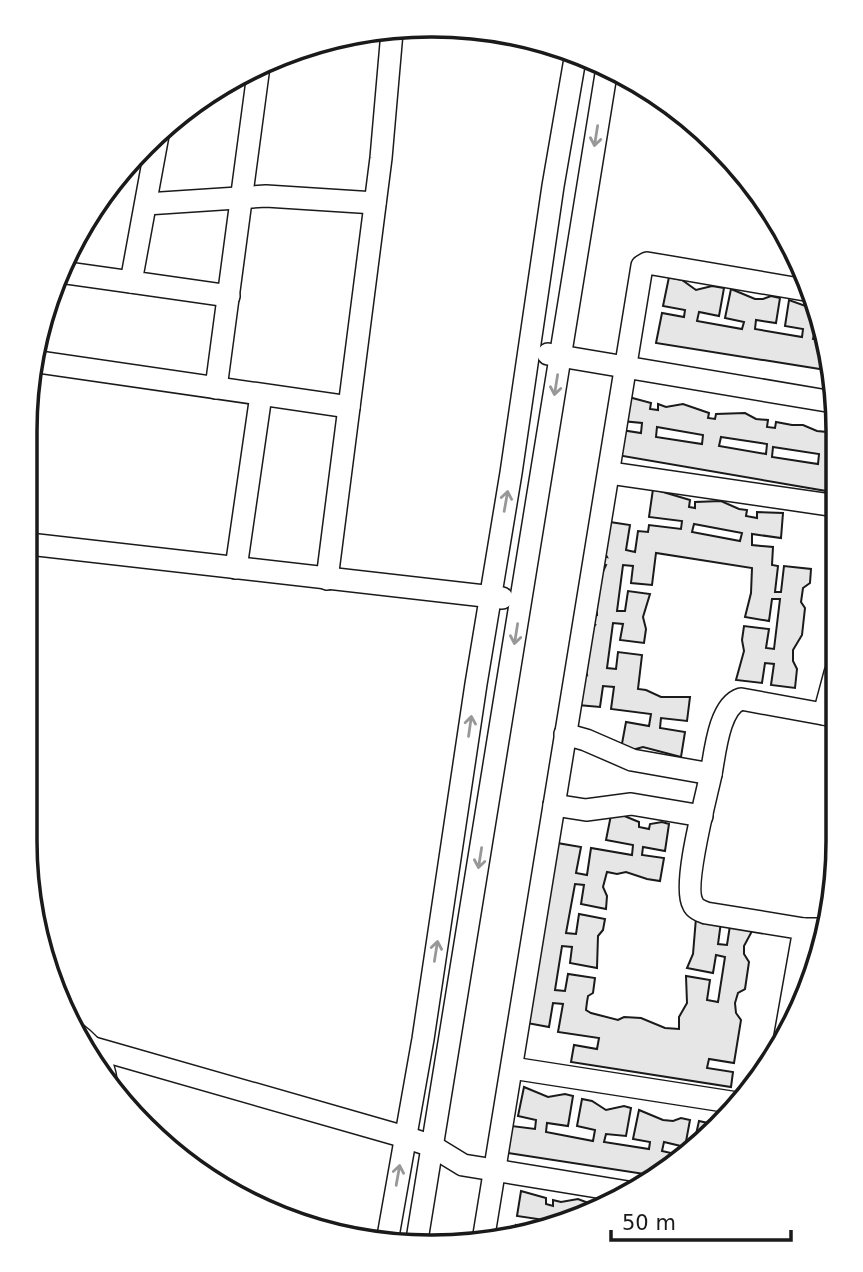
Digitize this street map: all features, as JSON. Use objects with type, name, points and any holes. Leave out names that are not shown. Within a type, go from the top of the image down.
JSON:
[{"type":"street","points":[[327,579],[375,203],[391,39]]},
{"type":"street","points":[[389,1233],[423,1039],[553,186],[574,64]]},
{"type":"street","points":[[216,388],[258,77]]},
{"type":"street","points":[[418,1234],[606,77]]},
{"type":"street","points":[[131,282],[156,149]]},
{"type":"street","points":[[146,204],[243,197],[304,197],[375,203]]},
{"type":"street","points":[[485,1232],[644,264],[799,289]]},
{"type":"street","points":[[70,273],[229,296]]},
{"type":"street","points":[[528,352],[825,401]]},
{"type":"street","points":[[43,363],[349,407]]},
{"type":"street","points":[[236,568],[261,395]]},
{"type":"street","points":[[610,473],[826,504]]},
{"type":"street","points":[[37,545],[521,601]]},
{"type":"street","points":[[816,929],[706,914],[692,903],[690,894],[692,864],[720,728],[729,707],[734,701],[741,699],[826,714]]},
{"type":"street","points":[[565,734],[632,760],[711,774]]},
{"type":"street","points":[[554,805],[586,810],[631,804],[702,816]]},
{"type":"street","points":[[791,1004],[804,929]]},
{"type":"street","points":[[96,1049],[405,1137],[432,1146],[463,1165],[615,1190]]},
{"type":"street","points":[[513,1068],[728,1102]]},
{"type":"building","points":[[669,277],[682,280],[696,290],[712,286],[724,288],[719,316],[699,312],[697,321],[742,329],[744,322],[725,318],[731,289],[755,299],[771,296],[780,298],[776,323],[756,320],[755,329],[802,337],[803,329],[785,326],[789,300],[805,306],[821,369],[656,343],[662,313],[684,317],[685,310],[663,306]]},
{"type":"building","points":[[625,396],[651,403],[650,409],[658,410],[658,404],[666,407],[683,404],[709,413],[708,418],[715,419],[716,414],[745,413],[756,419],[768,420],[767,427],[775,428],[776,422],[803,425],[826,432],[826,491],[617,455],[621,430],[641,433],[642,423],[622,421]],"holes":[[[657,427],[703,435],[702,444],[656,437]],[[721,437],[767,444],[766,454],[719,446]],[[773,447],[819,454],[818,464],[772,457]]]},
{"type":"building","points":[[653,489],[690,500],[689,507],[695,508],[695,502],[721,501],[747,510],[746,516],[757,518],[757,512],[783,513],[781,538],[752,534],[752,545],[773,547],[772,565],[778,566],[775,592],[781,592],[784,566],[811,569],[810,583],[803,588],[801,602],[805,608],[802,635],[793,650],[793,661],[797,669],[795,688],[771,685],[774,664],[765,663],[762,683],[736,680],[744,651],[744,626],[769,629],[766,648],[774,649],[780,599],[772,599],[769,621],[745,617],[751,593],[752,568],[656,553],[652,585],[631,583],[633,566],[623,565],[617,611],[625,611],[628,591],[650,594],[643,617],[646,629],[644,643],[620,640],[623,624],[613,623],[607,668],[616,669],[618,652],[642,655],[638,689],[661,697],[690,697],[687,721],[661,718],[660,728],[685,732],[681,757],[643,747],[621,749],[626,722],[649,726],[651,714],[611,709],[614,687],[603,686],[600,707],[578,705],[576,672],[587,675],[584,660],[586,634],[595,625],[588,623],[590,613],[597,615],[596,586],[606,565],[597,564],[599,555],[607,557],[600,543],[603,521],[630,525],[626,550],[635,552],[638,531],[648,532],[649,525],[681,529],[682,521],[649,517]],"holes":[[[694,524],[742,533],[740,541],[692,532]]]},
{"type":"building","points":[[611,815],[622,815],[639,822],[639,827],[649,829],[650,824],[669,824],[665,851],[643,847],[642,855],[664,858],[660,881],[626,872],[607,872],[603,887],[607,896],[606,909],[581,904],[584,885],[575,884],[566,933],[576,934],[579,914],[605,919],[603,930],[598,936],[597,968],[570,963],[572,947],[562,946],[555,990],[565,991],[568,974],[595,978],[593,993],[588,996],[586,1010],[618,1020],[624,1017],[641,1018],[665,1028],[679,1029],[679,1017],[687,1003],[686,976],[710,980],[707,1000],[718,1002],[725,957],[716,955],[713,973],[687,968],[693,954],[696,918],[721,922],[718,944],[727,945],[731,919],[752,923],[751,933],[744,946],[744,954],[749,962],[745,989],[738,993],[735,1003],[736,1013],[741,1020],[734,1063],[709,1059],[707,1068],[733,1072],[731,1087],[571,1062],[574,1045],[597,1049],[599,1038],[558,1032],[563,1004],[553,1003],[549,1027],[527,1023],[557,843],[581,847],[576,873],[587,875],[591,848],[632,855],[633,845],[606,840]]},
{"type":"building","points":[[524,1087],[548,1097],[565,1094],[573,1096],[568,1126],[547,1123],[546,1132],[593,1141],[595,1130],[577,1126],[582,1099],[592,1101],[606,1110],[624,1106],[631,1108],[626,1136],[606,1134],[604,1142],[649,1149],[650,1142],[633,1139],[639,1110],[663,1120],[690,1120],[686,1142],[681,1146],[664,1142],[662,1151],[673,1153],[643,1174],[508,1153],[512,1126],[535,1129],[536,1120],[518,1116]]},
{"type":"building","points":[[699,1121],[708,1123],[696,1133]]},
{"type":"building","points":[[521,1191],[546,1198],[546,1204],[553,1206],[553,1200],[561,1202],[578,1199],[588,1203],[538,1221],[517,1216]]}]
